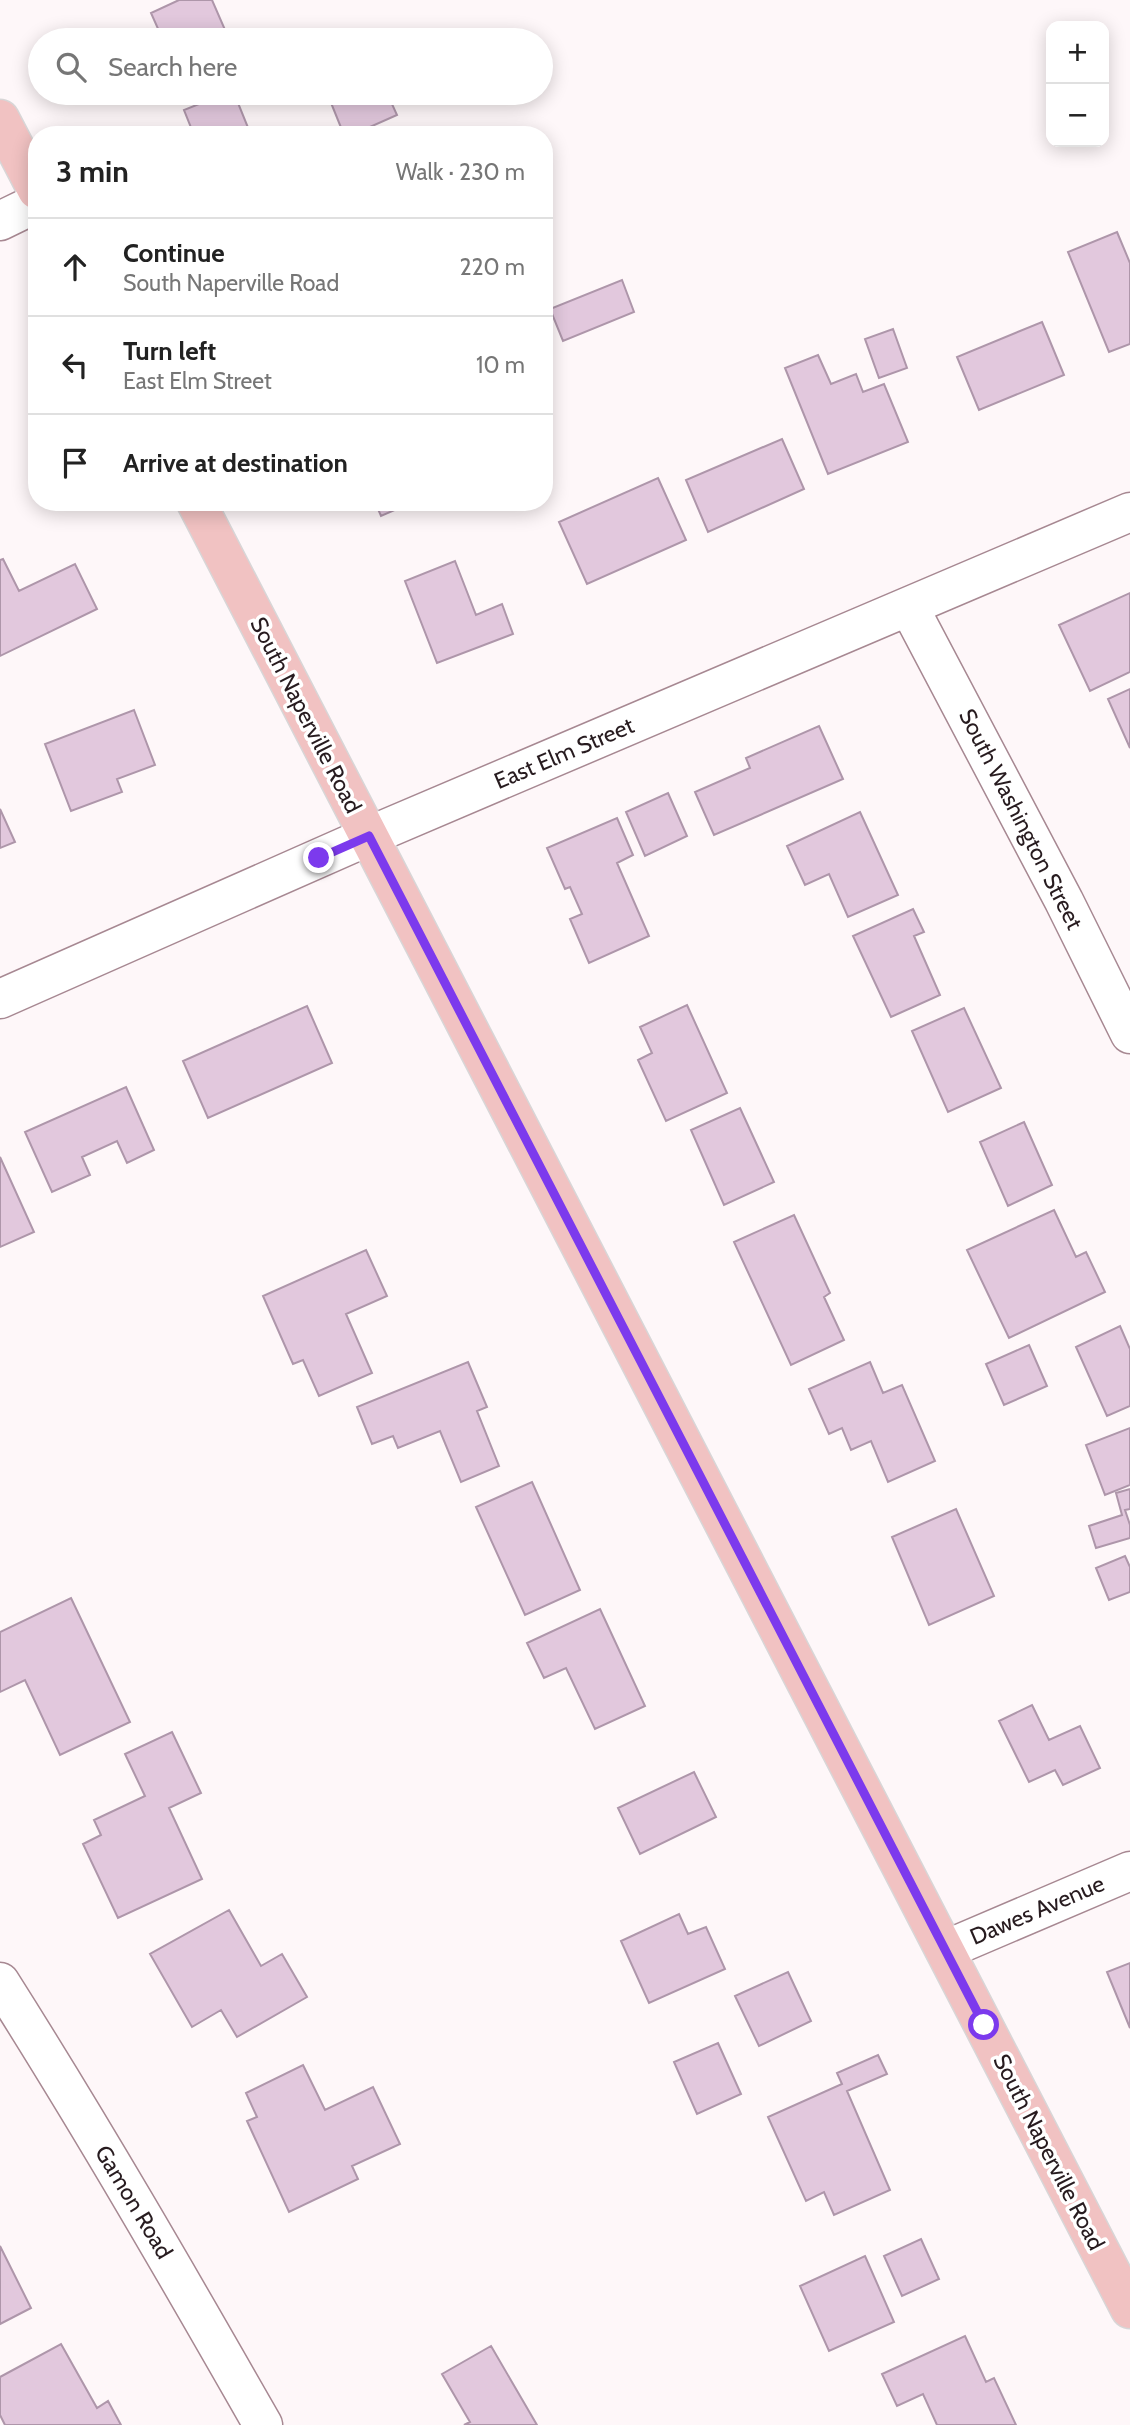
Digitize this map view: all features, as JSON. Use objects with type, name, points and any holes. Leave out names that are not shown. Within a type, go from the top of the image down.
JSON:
[{"type":"main road","points":[[0,119],[28,173]]},
{"type":"main road","name":"South Naperville Road","points":[[201,511],[1130,2309]]},
{"type":"street","points":[[0,221],[28,207]]},
{"type":"street","name":"East Elm Street","points":[[0,999],[369,836],[1130,512]]},
{"type":"street","name":"South Washington Street","points":[[909,607],[1064,901],[1130,1034]]},
{"type":"street","name":"Dawes Avenue","points":[[945,1950],[1130,1871]]},
{"type":"street","name":"Gamon Road","points":[[0,1982],[144,2219],[263,2425]]},
{"type":"building","points":[[179,0],[212,0],[224,28],[158,28],[151,13]]},
{"type":"building","points":[[196,105],[239,105],[247,126],[190,126],[184,110]]},
{"type":"building","points":[[332,105],[392,105],[397,115],[372,126],[340,126]]},
{"type":"building","points":[[1117,232],[1130,263],[1130,344],[1109,352],[1068,252]]},
{"type":"building","points":[[622,280],[634,312],[563,341],[553,316],[553,308]]},
{"type":"building","points":[[1042,322],[1064,375],[979,410],[957,357]]},
{"type":"building","points":[[893,329],[907,368],[879,378],[865,339]]},
{"type":"building","points":[[818,355],[831,384],[856,374],[863,392],[884,384],[908,442],[828,474],[785,368]]},
{"type":"building","points":[[782,439],[804,489],[708,532],[686,480]]},
{"type":"building","points":[[658,478],[686,540],[587,584],[559,522]]},
{"type":"building","points":[[379,511],[392,511],[381,516]]},
{"type":"building","points":[[3,559],[19,591],[75,564],[97,609],[0,656],[0,560]]},
{"type":"building","points":[[455,561],[476,615],[502,604],[513,634],[437,663],[405,581]]},
{"type":"building","points":[[1130,593],[1130,672],[1090,691],[1059,625]]},
{"type":"building","points":[[1130,689],[1130,748],[1108,699]]},
{"type":"building","points":[[134,710],[155,765],[117,779],[122,792],[71,811],[45,744]]},
{"type":"building","points":[[819,726],[843,779],[714,835],[695,792],[750,768],[746,758]]},
{"type":"building","points":[[668,793],[687,836],[645,856],[626,812]]},
{"type":"building","points":[[0,809],[15,842],[0,848]]},
{"type":"building","points":[[860,812],[898,895],[848,917],[829,874],[805,885],[787,846]]},
{"type":"building","points":[[617,818],[633,855],[617,863],[649,936],[589,963],[570,919],[582,914],[570,887],[565,889],[547,848]]},
{"type":"building","points":[[913,909],[924,932],[914,936],[940,995],[891,1017],[853,936]]},
{"type":"building","points":[[687,1005],[727,1093],[666,1121],[638,1060],[652,1053],[640,1027]]},
{"type":"building","points":[[307,1006],[332,1063],[208,1118],[183,1061]]},
{"type":"building","points":[[964,1008],[1001,1088],[948,1112],[912,1031]]},
{"type":"building","points":[[126,1087],[154,1150],[127,1163],[117,1141],[82,1157],[90,1175],[52,1192],[25,1132]]},
{"type":"building","points":[[740,1108],[774,1182],[724,1205],[691,1130]]},
{"type":"building","points":[[1024,1122],[1052,1185],[1008,1206],[980,1142]]},
{"type":"building","points":[[0,1157],[34,1232],[0,1247]]},
{"type":"building","points":[[1054,1210],[1076,1257],[1086,1252],[1105,1292],[1009,1338],[967,1250]]},
{"type":"building","points":[[794,1215],[830,1293],[824,1297],[844,1340],[791,1365],[734,1242]]},
{"type":"building","points":[[366,1250],[387,1296],[346,1314],[372,1373],[319,1396],[303,1360],[293,1364],[263,1296]]},
{"type":"building","points":[[1120,1326],[1130,1349],[1130,1406],[1107,1416],[1076,1347]]},
{"type":"building","points":[[1029,1345],[1047,1386],[1004,1405],[986,1364]]},
{"type":"building","points":[[468,1362],[487,1407],[477,1411],[499,1466],[461,1482],[440,1431],[398,1448],[393,1436],[372,1444],[357,1407]]},
{"type":"building","points":[[870,1362],[883,1393],[902,1385],[935,1461],[888,1482],[871,1441],[851,1450],[842,1428],[829,1434],[809,1389]]},
{"type":"building","points":[[1130,1428],[1130,1485],[1105,1495],[1086,1445]]},
{"type":"building","points":[[532,1482],[580,1590],[525,1615],[476,1507]]},
{"type":"building","points":[[1130,1489],[1130,1509],[1125,1510],[1130,1525],[1130,1538],[1096,1548],[1089,1526],[1122,1515],[1116,1493]]},
{"type":"building","points":[[956,1509],[994,1596],[929,1625],[892,1537]]},
{"type":"building","points":[[1125,1556],[1130,1567],[1130,1592],[1109,1600],[1096,1568]]},
{"type":"building","points":[[71,1598],[130,1722],[60,1755],[25,1680],[0,1692],[0,1632]]},
{"type":"building","points":[[600,1609],[645,1706],[595,1729],[566,1668],[544,1678],[527,1643]]},
{"type":"building","points":[[1032,1705],[1049,1740],[1080,1726],[1100,1768],[1063,1785],[1055,1770],[1029,1782],[999,1721]]},
{"type":"building","points":[[172,1732],[201,1793],[169,1808],[202,1879],[118,1918],[83,1844],[101,1835],[94,1820],[145,1796],[125,1754]]},
{"type":"building","points":[[694,1772],[716,1817],[640,1854],[618,1808]]},
{"type":"building","points":[[229,1910],[261,1966],[282,1954],[307,1997],[237,2037],[221,2010],[192,2027],[150,1954]]},
{"type":"building","points":[[679,1914],[688,1934],[706,1927],[725,1969],[649,2003],[621,1941]]},
{"type":"building","points":[[1130,1963],[1130,2028],[1107,1972]]},
{"type":"building","points":[[788,1972],[811,2021],[759,2046],[735,1996]]},
{"type":"building","points":[[718,2043],[741,2094],[697,2114],[674,2062]]},
{"type":"building","points":[[878,2055],[887,2074],[847,2091],[890,2190],[834,2215],[824,2192],[806,2201],[768,2117],[842,2084],[837,2073]]},
{"type":"building","points":[[303,2065],[325,2110],[373,2087],[400,2144],[352,2166],[358,2179],[289,2212],[247,2121],[257,2117],[246,2093]]},
{"type":"building","points":[[921,2239],[939,2279],[902,2296],[884,2256]]},
{"type":"building","points":[[0,2246],[31,2308],[0,2324]]},
{"type":"building","points":[[865,2256],[894,2322],[829,2351],[800,2286]]},
{"type":"building","points":[[965,2336],[986,2382],[994,2378],[1016,2425],[937,2425],[923,2394],[897,2406],[882,2374]]},
{"type":"building","points":[[61,2344],[97,2408],[108,2401],[121,2425],[5,2425],[0,2415],[0,2377]]},
{"type":"building","points":[[491,2346],[537,2425],[464,2425],[470,2422],[442,2374]]},
{"type":"route","points":[[319,858],[369,836],[984,2025]]}]
